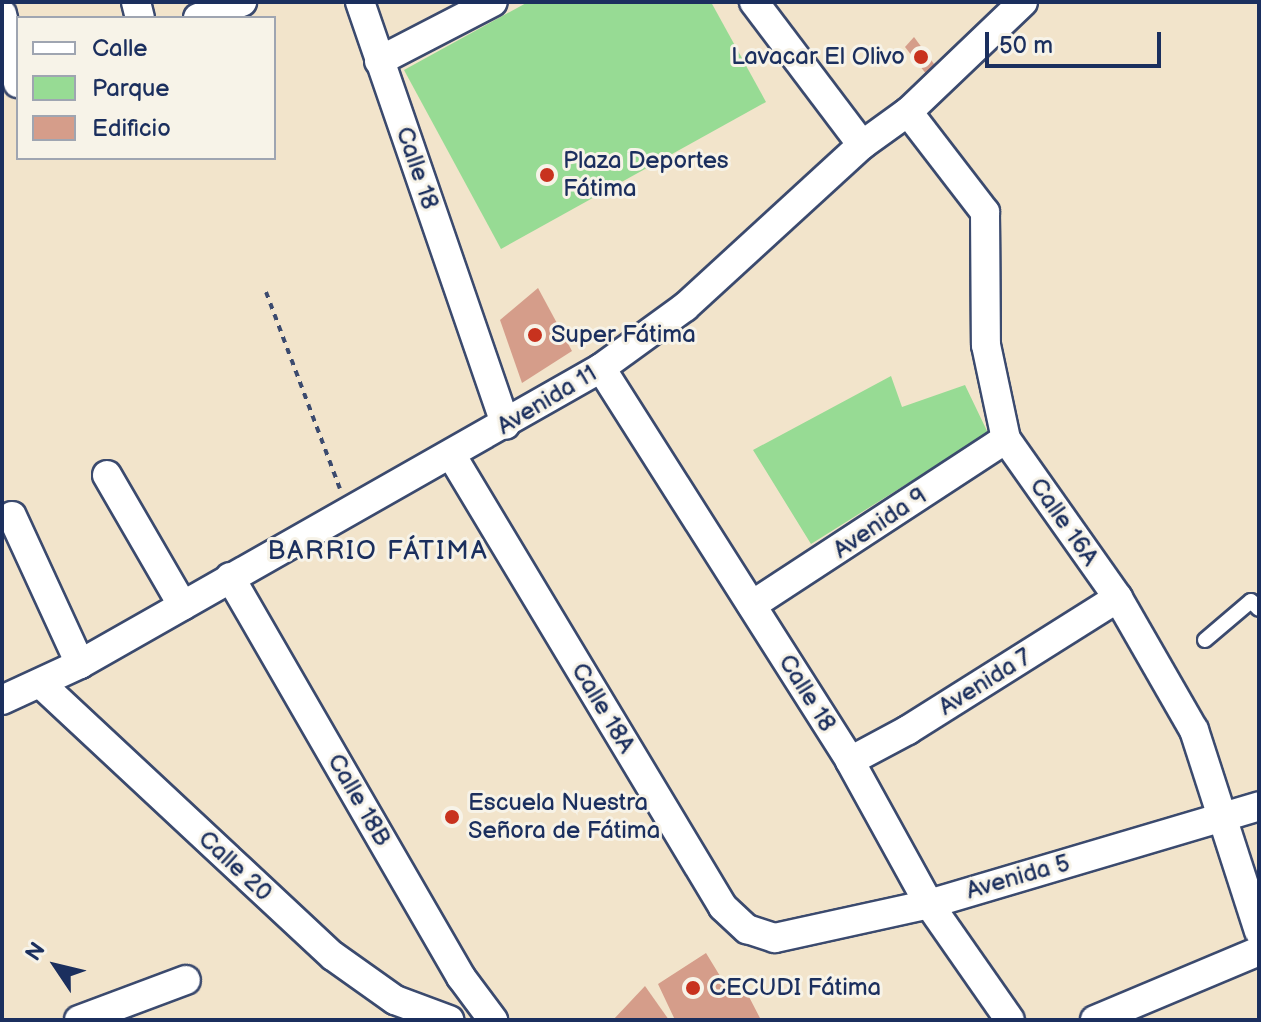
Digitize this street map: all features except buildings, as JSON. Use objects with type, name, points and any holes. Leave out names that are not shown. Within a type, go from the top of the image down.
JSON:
[{"type":"street","points":[[204,16],[242,2]]},
{"type":"street","name":"Calle 18","points":[[360,2],[506,425]]},
{"type":"street","points":[[379,61],[493,2]]},
{"type":"street","points":[[754,2],[862,145]]},
{"type":"street","name":"Avenida 11","points":[[2,700],[80,664],[348,509],[452,456],[601,368],[685,307],[862,145],[908,112],[1023,2]]},
{"type":"street","points":[[2,14],[16,74]]},
{"type":"street","name":"Calle 16A","points":[[908,112],[985,212],[986,345],[1006,439],[1118,598],[1194,730],[1259,931]]},
{"type":"street","name":"Calle 18","points":[[601,368],[850,761],[929,904],[1010,1020]]},
{"type":"street","name":"Avenida 9","points":[[752,605],[1006,439]]},
{"type":"street","name":"Calle 18A","points":[[452,456],[723,907],[747,929],[775,938]]},
{"type":"street","points":[[107,475],[183,606]]},
{"type":"street","points":[[12,516],[80,664]]},
{"type":"street","name":"Calle 18B","points":[[230,577],[461,977],[493,1020]]},
{"type":"street","name":"Avenida 7","points":[[850,761],[908,730],[1118,598]]},
{"type":"street","name":"Calle 20","points":[[41,684],[333,956],[411,1013],[449,1020]]},
{"type":"street","name":"Avenida 5","points":[[775,938],[929,904],[1259,806]]},
{"type":"street","points":[[1095,1020],[1259,951]]},
{"type":"street","points":[[79,1020],[186,980]]},
{"type":"lane","points":[[1205,640],[1251,601],[1259,609]]},
{"type":"path","points":[[266,292],[348,509]]},
{"type":"green space","name":"Plaza Deportes Fátima","points":[[528,2],[711,2],[766,102],[501,249],[404,70]]},
{"type":"green space","points":[[891,376],[902,407],[965,385],[988,433],[811,544],[753,450]]},
{"type":"place","name":"Lavacar El Olivo","points":[[921,57]]},
{"type":"place","name":"Plaza Deportes Fátima","points":[[547,175]]},
{"type":"place","name":"Super Fátima","points":[[535,335]]},
{"type":"place","name":"Escuela Nuestra Señora de Fátima","points":[[452,817]]},
{"type":"place","name":"CECUDI Fátima","points":[[693,988]]},
{"type":"district","name":"BARRIO FÁTIMA","points":[[378,552]]}]
